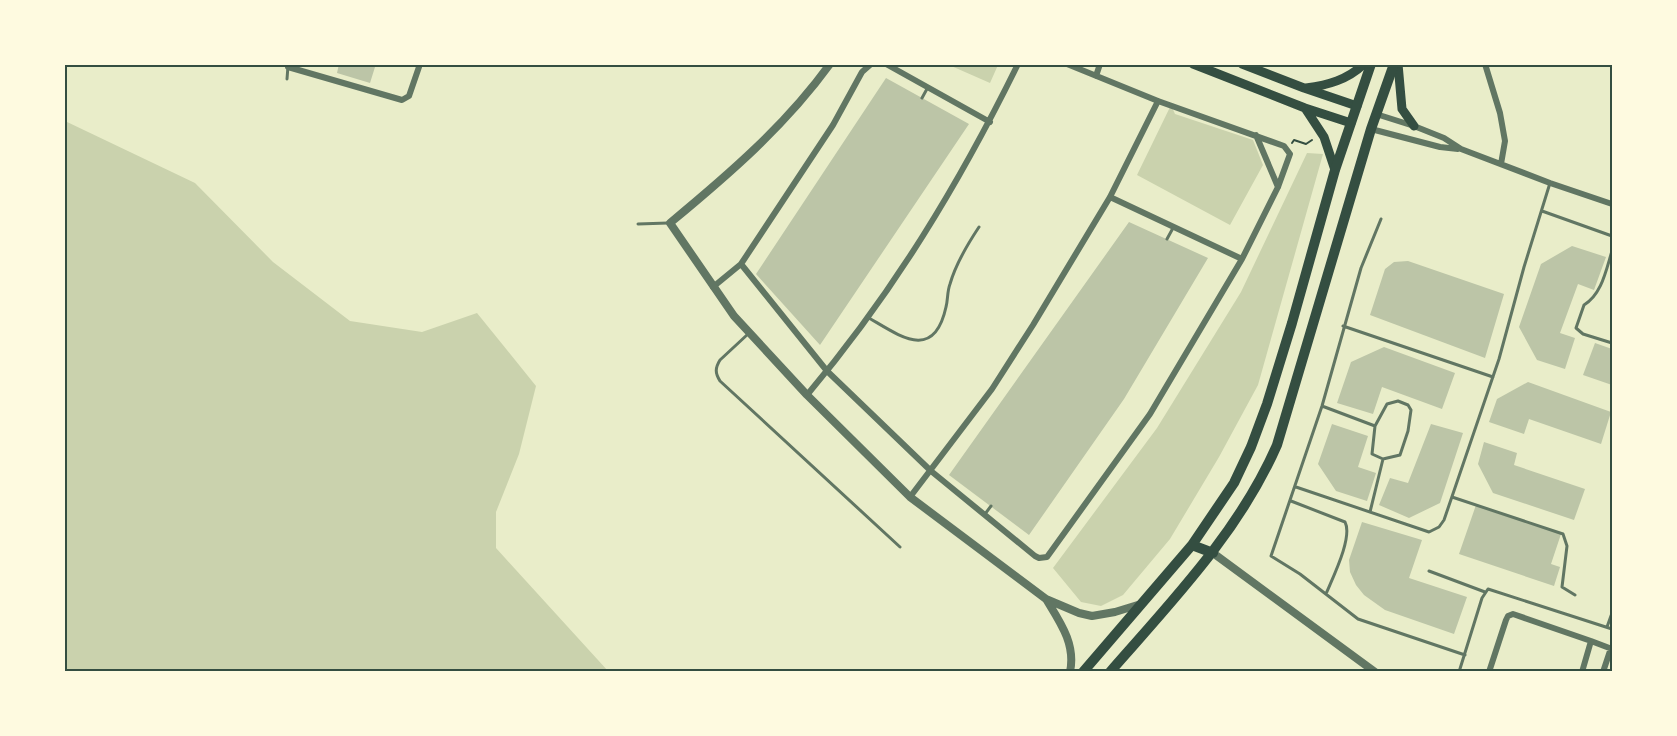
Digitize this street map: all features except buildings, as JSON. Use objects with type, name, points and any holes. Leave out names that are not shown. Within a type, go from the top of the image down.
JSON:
[{"type":"main road","points":[[1193,64],[1305,108],[1371,129]]},
{"type":"main road","points":[[1242,64],[1376,114]]},
{"type":"main road","points":[[1304,88],[1335,83],[1351,75],[1364,64]]},
{"type":"main road","points":[[1083,672],[1192,544],[1234,483],[1251,447],[1282,353],[1335,170],[1371,64]]},
{"type":"main road","points":[[1110,672],[1213,554],[1265,472],[1277,445],[1371,129],[1396,64]]},
{"type":"main road","points":[[1396,64],[1402,109],[1414,126]]},
{"type":"main road","points":[[1305,108],[1322,133],[1335,170]]},
{"type":"main road","points":[[1192,544],[1213,554]]},
{"type":"street","points":[[288,65],[402,100],[409,96],[420,64]]},
{"type":"street","points":[[830,64],[778,128],[670,223],[734,316],[807,395],[910,497],[1046,599],[1078,613],[1092,616],[1115,612],[1142,603]]},
{"type":"street","points":[[713,287],[741,264],[833,125],[862,72],[872,64]]},
{"type":"street","points":[[886,64],[990,122]]},
{"type":"street","points":[[807,395],[869,318],[947,199],[990,122],[1018,64]]},
{"type":"street","points":[[741,264],[827,371],[931,471],[1035,556],[1043,558],[1049,554],[1150,414],[1242,259],[1278,187],[1289,158],[1289,151],[1284,146],[1158,101],[1067,64]]},
{"type":"street","points":[[1096,76],[1100,64]]},
{"type":"street","points":[[1485,64],[1500,112],[1505,141],[1501,164]]},
{"type":"street","points":[[910,497],[992,389],[1110,197],[1158,101]]},
{"type":"street","points":[[1376,114],[1414,126],[1444,138],[1461,149],[1550,183],[1612,204]]},
{"type":"street","points":[[1371,129],[1440,147],[1461,149]]},
{"type":"street","points":[[1256,135],[1278,187]]},
{"type":"street","points":[[1110,197],[1242,259]]},
{"type":"street","points":[[1213,554],[1375,672]]},
{"type":"street","points":[[1046,599],[1069,639],[1072,655],[1070,672]]},
{"type":"street","points":[[1489,672],[1506,620],[1513,614],[1612,648],[1603,672]]},
{"type":"street","points":[[1582,672],[1592,641]]},
{"type":"lane","points":[[287,79],[288,65]]},
{"type":"lane","points":[[922,98],[928,87]]},
{"type":"lane","points":[[1296,487],[1429,532],[1439,527],[1444,520],[1493,377],[1550,183]]},
{"type":"lane","points":[[1542,211],[1612,236]]},
{"type":"lane","points":[[1381,219],[1361,268],[1322,406],[1271,556],[1358,619],[1465,655]]},
{"type":"lane","points":[[638,224],[670,223]]},
{"type":"lane","points":[[869,318],[908,340],[926,340],[934,334],[946,307],[949,287],[956,266],[979,227]]},
{"type":"lane","points":[[1167,239],[1174,227]]},
{"type":"lane","points":[[1612,251],[1598,292],[1591,301],[1584,305],[1576,328],[1583,334],[1612,343]]},
{"type":"lane","points":[[783,316],[788,310]]},
{"type":"lane","points":[[1343,326],[1493,377]]},
{"type":"lane","points":[[750,333],[722,355],[716,369],[720,381],[900,547]]},
{"type":"lane","points":[[1392,402],[1408,405],[1411,410],[1408,431],[1400,455],[1383,459],[1372,454],[1375,426],[1387,404],[1392,402]]},
{"type":"lane","points":[[1322,406],[1375,426]]},
{"type":"lane","points":[[1370,512],[1383,459]]},
{"type":"lane","points":[[1452,497],[1563,534],[1567,546],[1562,587],[1575,595]]},
{"type":"lane","points":[[1291,501],[1338,519],[1347,525],[1346,541],[1326,594]]},
{"type":"lane","points":[[985,514],[990,506]]},
{"type":"lane","points":[[1429,572],[1485,592]]},
{"type":"lane","points":[[1459,672],[1485,592],[1491,589],[1612,629]]},
{"type":"lane","points":[[1608,627],[1612,613]]},
{"type":"path","points":[[1289,151],[1294,140],[1306,144],[1322,133]]},
{"type":"green space","points":[[949,65],[998,65],[990,83]]},
{"type":"green space","points":[[1171,105],[1175,114],[1253,140],[1263,165],[1230,225],[1137,175]]},
{"type":"green space","points":[[65,121],[195,183],[273,262],[350,321],[422,332],[477,313],[536,386],[519,454],[496,512],[496,548],[608,671],[65,671]]},
{"type":"green space","points":[[1307,153],[1323,154],[1258,385],[1219,457],[1170,539],[1123,595],[1101,606],[1081,602],[1053,568],[1157,428],[1241,292]]}]
